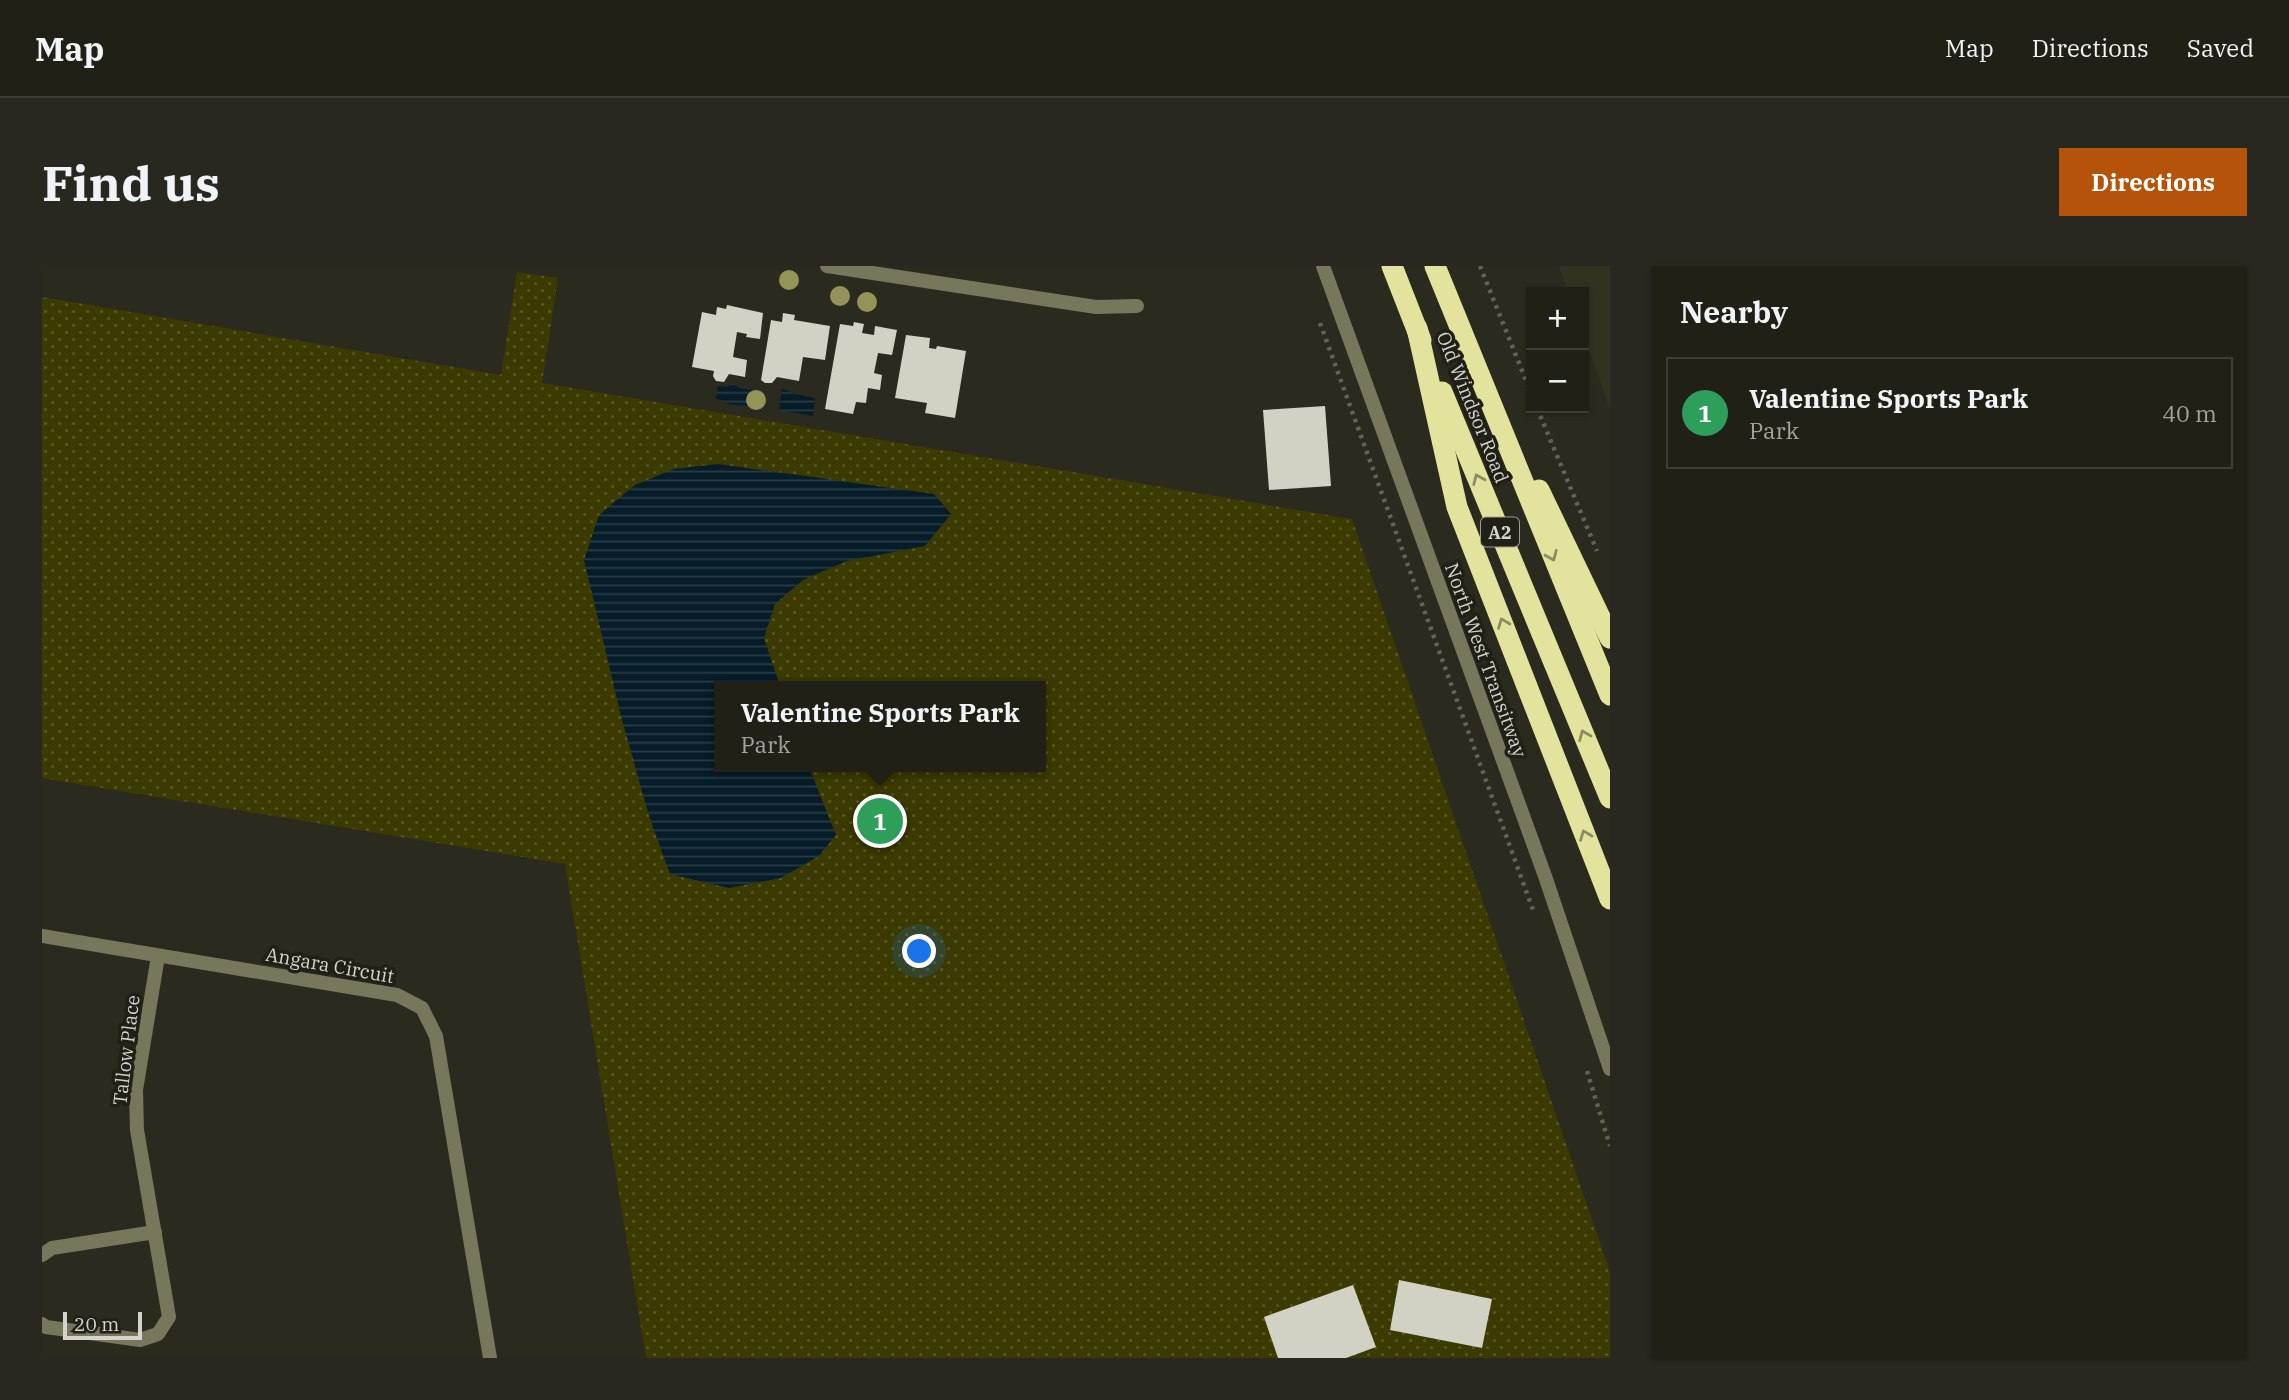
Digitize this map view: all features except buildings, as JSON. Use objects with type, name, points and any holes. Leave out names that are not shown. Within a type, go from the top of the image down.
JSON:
[{"type":"highway","name":"Old Windsor Road","points":[[1392,266],[1610,798]]},
{"type":"highway","name":"Old Windsor Road","points":[[1435,266],[1610,695]]},
{"type":"highway","points":[[1445,292],[1610,638]]},
{"type":"highway","points":[[1417,328],[1457,507],[1610,899]]},
{"type":"street","points":[[827,266],[1096,307],[1137,306]]},
{"type":"street","name":"North West Transitway","points":[[1323,266],[1545,876],[1610,1069]]},
{"type":"street","name":"Angara Circuit","points":[[42,936],[397,995],[422,1008],[436,1036],[490,1358]]},
{"type":"street","name":"Tallow Place","points":[[42,1324],[46,1327],[140,1340],[159,1334],[169,1317],[137,1130],[136,1090],[159,956]]},
{"type":"street","points":[[42,1255],[52,1248],[155,1232]]},
{"type":"path","points":[[1480,266],[1526,381]]},
{"type":"path","points":[[1316,314],[1537,922]]},
{"type":"path","points":[[1539,413],[1600,557]]},
{"type":"path","points":[[1586,1067],[1610,1146]]},
{"type":"shaded area","points":[[1559,266],[1610,266],[1610,409],[1589,350],[1589,287],[1566,287]]},
{"type":"shaded area","points":[[517,272],[558,278],[542,383],[1352,519],[1610,1272],[1610,1358],[646,1358],[565,864],[42,778],[42,297],[501,375]]},
{"type":"water","points":[[733,383],[739,388],[752,390],[749,406],[727,404],[729,401],[716,399],[718,386],[728,387]]},
{"type":"water","points":[[782,389],[815,398],[813,416],[779,410]]},
{"type":"water","points":[[718,464],[934,494],[951,514],[925,546],[847,561],[803,580],[775,604],[764,638],[778,681],[714,681],[714,772],[811,772],[836,835],[819,856],[781,878],[729,888],[670,874],[649,816],[621,716],[584,560],[599,515],[635,485],[674,469]]},
{"type":"place","name":"Valentine Sports Park","points":[[880,821]]}]
